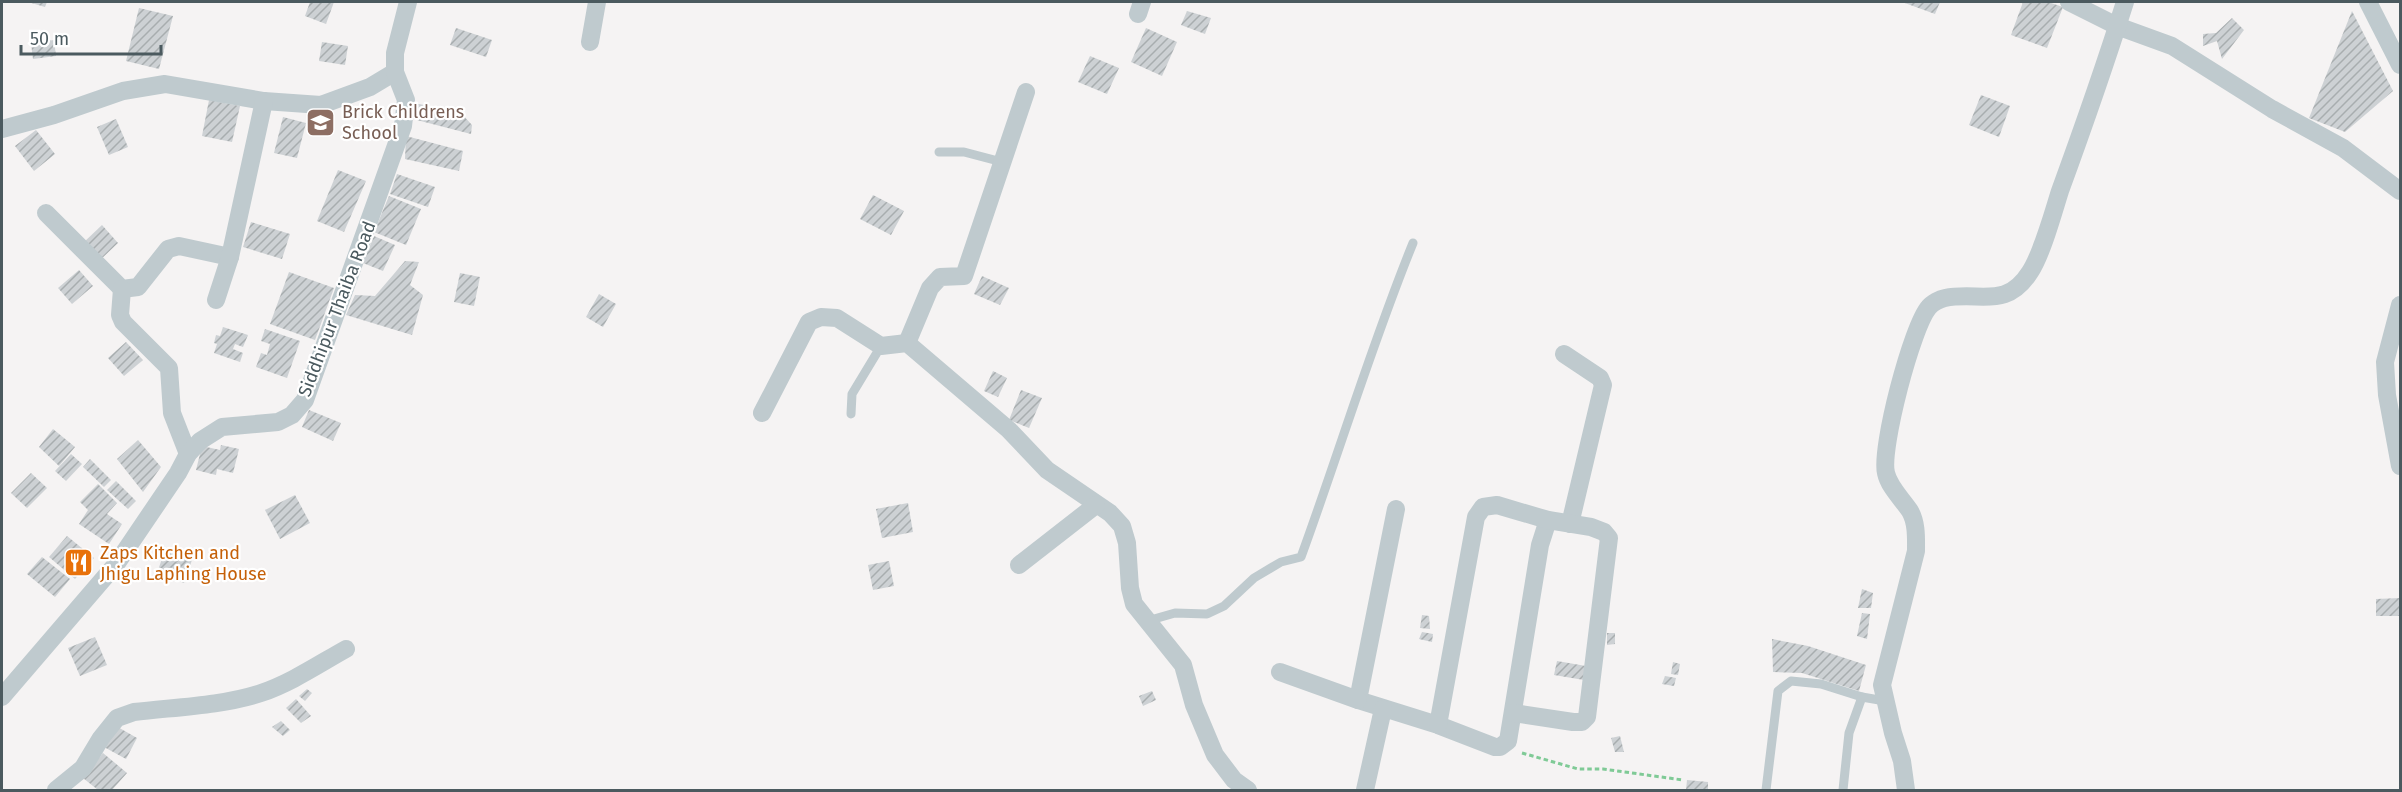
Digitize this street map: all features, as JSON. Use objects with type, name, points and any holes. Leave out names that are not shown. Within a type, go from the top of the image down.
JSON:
[{"type":"street","name":"Siddhipur Thaiba Road","points":[[2,697],[117,563],[188,454],[201,441],[222,427],[278,422],[292,415],[305,400],[403,126],[406,100],[395,72],[395,53],[408,2]]},
{"type":"street","points":[[590,42],[597,2]]},
{"type":"street","points":[[2069,2],[2117,26],[2172,46],[2272,109],[2343,148],[2400,191]]},
{"type":"street","points":[[1906,790],[1902,761],[1882,685],[1916,551],[1916,530],[1911,513],[1899,498],[1886,472],[1887,451],[1896,402],[1910,344],[1929,306],[1944,298],[1998,297],[2015,291],[2031,271],[2125,2]]},
{"type":"street","points":[[2368,2],[2400,65]]},
{"type":"street","points":[[2,129],[54,115],[123,91],[165,84],[264,101],[321,105],[370,87],[395,72]]},
{"type":"street","points":[[907,343],[930,288],[940,277],[963,276],[1026,92]]},
{"type":"street","points":[[216,300],[230,257],[264,101]]},
{"type":"street","points":[[46,213],[122,289],[120,315],[123,322],[169,368],[172,413],[188,454]]},
{"type":"street","points":[[122,289],[138,287],[168,249],[179,246],[230,257]]},
{"type":"street","points":[[2400,305],[2385,362],[2387,395],[2400,466]]},
{"type":"street","points":[[762,413],[809,322],[821,317],[837,318],[881,346],[907,343],[1009,430],[1047,470],[1110,513],[1122,526],[1127,543],[1130,588],[1134,604],[1182,665],[1194,705],[1215,755],[1234,780],[1248,790]]},
{"type":"street","points":[[1564,354],[1600,378],[1603,385],[1570,524]]},
{"type":"street","points":[[1019,565],[1096,505]]},
{"type":"street","points":[[1438,725],[1476,517],[1483,507],[1497,505],[1548,520],[1591,527],[1604,532],[1609,538],[1587,717],[1582,722],[1573,722],[1514,713]]},
{"type":"street","points":[[1358,700],[1396,509]]},
{"type":"street","points":[[1280,672],[1500,747],[1508,741],[1514,713],[1540,545],[1548,520]]},
{"type":"street","points":[[56,790],[83,768],[101,738],[117,718],[134,712],[245,698],[290,681],[346,649]]},
{"type":"street","points":[[1365,790],[1383,709]]},
{"type":"lane","points":[[939,152],[964,153],[1002,162]]},
{"type":"lane","points":[[1147,621],[1175,613],[1207,614],[1224,606],[1254,578],[1281,562],[1301,557],[1342,445],[1393,293],[1413,243]]},
{"type":"lane","points":[[851,414],[852,394],[881,346]]},
{"type":"lane","points":[[1766,790],[1778,691],[1791,681],[1821,684],[1862,697],[1885,701]]},
{"type":"lane","points":[[1843,790],[1849,733],[1862,697]]},
{"type":"path","points":[[1500,747],[1578,769],[1603,769],[1683,780]]},
{"type":"building","points":[[28,2],[47,2],[45,7]]},
{"type":"building","points":[[310,2],[334,2],[326,24],[305,16]]},
{"type":"building","points":[[1902,2],[1940,2],[1935,14]]},
{"type":"building","points":[[2023,2],[2048,2],[2063,7],[2047,48],[2011,35]]},
{"type":"building","points":[[139,8],[173,16],[159,69],[126,61]]},
{"type":"building","points":[[1187,11],[1211,18],[1205,34],[1181,25]]},
{"type":"building","points":[[2352,11],[2393,91],[2345,132],[2309,118]]},
{"type":"building","points":[[2232,18],[2244,30],[2222,59],[2217,41],[2203,46],[2203,34],[2216,33]]},
{"type":"building","points":[[456,28],[492,40],[486,57],[450,45]]},
{"type":"building","points":[[1146,28],[1177,42],[1162,76],[1131,62]]},
{"type":"building","points":[[54,40],[56,56],[33,59],[31,43]]},
{"type":"building","points":[[322,42],[348,46],[345,65],[319,61]]},
{"type":"building","points":[[1090,56],[1119,68],[1107,94],[1078,82]]},
{"type":"building","points":[[1981,95],[2010,106],[1999,137],[1969,125]]},
{"type":"building","points":[[209,100],[240,106],[232,142],[202,136]]},
{"type":"building","points":[[414,103],[460,112],[472,125],[471,134],[409,118]]},
{"type":"building","points":[[283,117],[306,123],[297,158],[274,153]]},
{"type":"building","points":[[116,119],[128,147],[109,155],[97,127]]},
{"type":"building","points":[[36,130],[55,154],[34,171],[15,146]]},
{"type":"building","points":[[406,136],[463,151],[459,171],[405,159]]},
{"type":"building","points":[[338,170],[366,181],[344,232],[317,221]]},
{"type":"building","points":[[397,174],[435,187],[428,207],[390,194]]},
{"type":"building","points":[[873,195],[904,211],[891,235],[860,219]]},
{"type":"building","points":[[389,196],[421,209],[406,245],[374,232]]},
{"type":"building","points":[[251,222],[290,234],[282,259],[243,247]]},
{"type":"building","points":[[102,225],[118,243],[98,262],[82,244]]},
{"type":"building","points":[[374,236],[395,245],[383,271],[363,263]]},
{"type":"building","points":[[405,261],[419,262],[410,285],[423,295],[412,335],[346,315],[355,295],[375,296]]},
{"type":"building","points":[[79,270],[93,286],[72,304],[58,288]]},
{"type":"building","points":[[289,272],[334,288],[315,340],[270,324]]},
{"type":"building","points":[[460,273],[480,277],[474,306],[454,302]]},
{"type":"building","points":[[982,276],[1009,288],[1000,305],[974,294]]},
{"type":"building","points":[[599,294],[616,304],[603,327],[586,317]]},
{"type":"building","points":[[223,327],[248,335],[243,347],[235,344],[233,349],[243,353],[240,362],[214,353],[217,344],[214,343],[216,335],[220,336]]},
{"type":"building","points":[[265,329],[300,341],[287,378],[256,367],[261,353],[267,355],[270,344],[261,341]]},
{"type":"building","points":[[126,342],[143,360],[124,376],[108,358]]},
{"type":"building","points":[[993,371],[1007,378],[998,397],[984,391]]},
{"type":"building","points":[[1021,390],[1042,398],[1029,428],[1009,420]]},
{"type":"building","points":[[309,410],[341,423],[333,441],[302,427]]},
{"type":"building","points":[[53,429],[75,447],[59,466],[39,447]]},
{"type":"building","points":[[138,440],[161,467],[143,492],[117,459]]},
{"type":"building","points":[[221,445],[239,449],[233,473],[217,469],[216,475],[196,470],[202,446],[220,450]]},
{"type":"building","points":[[71,454],[82,464],[66,481],[55,471]]},
{"type":"building","points":[[90,459],[111,480],[104,487],[83,467]]},
{"type":"building","points":[[31,473],[47,488],[27,508],[11,493]]},
{"type":"building","points":[[116,481],[136,501],[128,509],[107,490]]},
{"type":"building","points":[[98,484],[117,503],[107,514],[122,524],[109,544],[79,524],[88,510],[80,502]]},
{"type":"building","points":[[295,495],[310,523],[280,539],[265,510]]},
{"type":"building","points":[[908,503],[913,532],[882,538],[876,509]]},
{"type":"building","points":[[67,536],[94,558],[75,579],[49,557]]},
{"type":"building","points":[[165,550],[192,560],[184,583],[157,573]]},
{"type":"building","points":[[42,557],[70,579],[55,597],[27,574]]},
{"type":"building","points":[[889,561],[894,586],[873,590],[868,565]]},
{"type":"building","points":[[1862,589],[1873,593],[1871,608],[1858,608]]},
{"type":"building","points":[[2400,598],[2400,616],[2376,616],[2376,599]]},
{"type":"building","points":[[1862,613],[1870,614],[1867,639],[1857,636]]},
{"type":"building","points":[[1422,615],[1429,616],[1430,629],[1420,628]]},
{"type":"building","points":[[1422,632],[1433,634],[1432,642],[1419,639]]},
{"type":"building","points":[[1607,633],[1615,633],[1615,644],[1607,645]]},
{"type":"building","points":[[95,637],[107,665],[80,676],[68,648]]},
{"type":"building","points":[[1772,639],[1808,646],[1866,665],[1859,691],[1802,673],[1773,672]]},
{"type":"building","points":[[1557,661],[1586,666],[1584,680],[1554,675]]},
{"type":"building","points":[[1673,662],[1680,664],[1678,675],[1671,674]]},
{"type":"building","points":[[1665,676],[1676,678],[1674,686],[1662,684]]},
{"type":"building","points":[[307,689],[312,693],[305,701],[299,696]]},
{"type":"building","points":[[1152,691],[1156,700],[1143,706],[1139,696]]},
{"type":"building","points":[[296,699],[311,716],[301,723],[286,708]]},
{"type":"building","points":[[281,721],[290,730],[283,736],[272,727]]},
{"type":"building","points":[[116,726],[137,738],[126,759],[104,747]]},
{"type":"building","points":[[1620,736],[1624,752],[1615,752],[1611,738]]},
{"type":"building","points":[[103,753],[127,773],[112,790],[98,790],[83,778]]},
{"type":"building","points":[[1687,780],[1708,782],[1708,790],[1686,790]]},
{"type":"place","name":"Brick Childrens School","points":[[321,122]]},
{"type":"place","name":"Zaps Kitchen and Jhigu Laphing House","points":[[79,563]]}]
